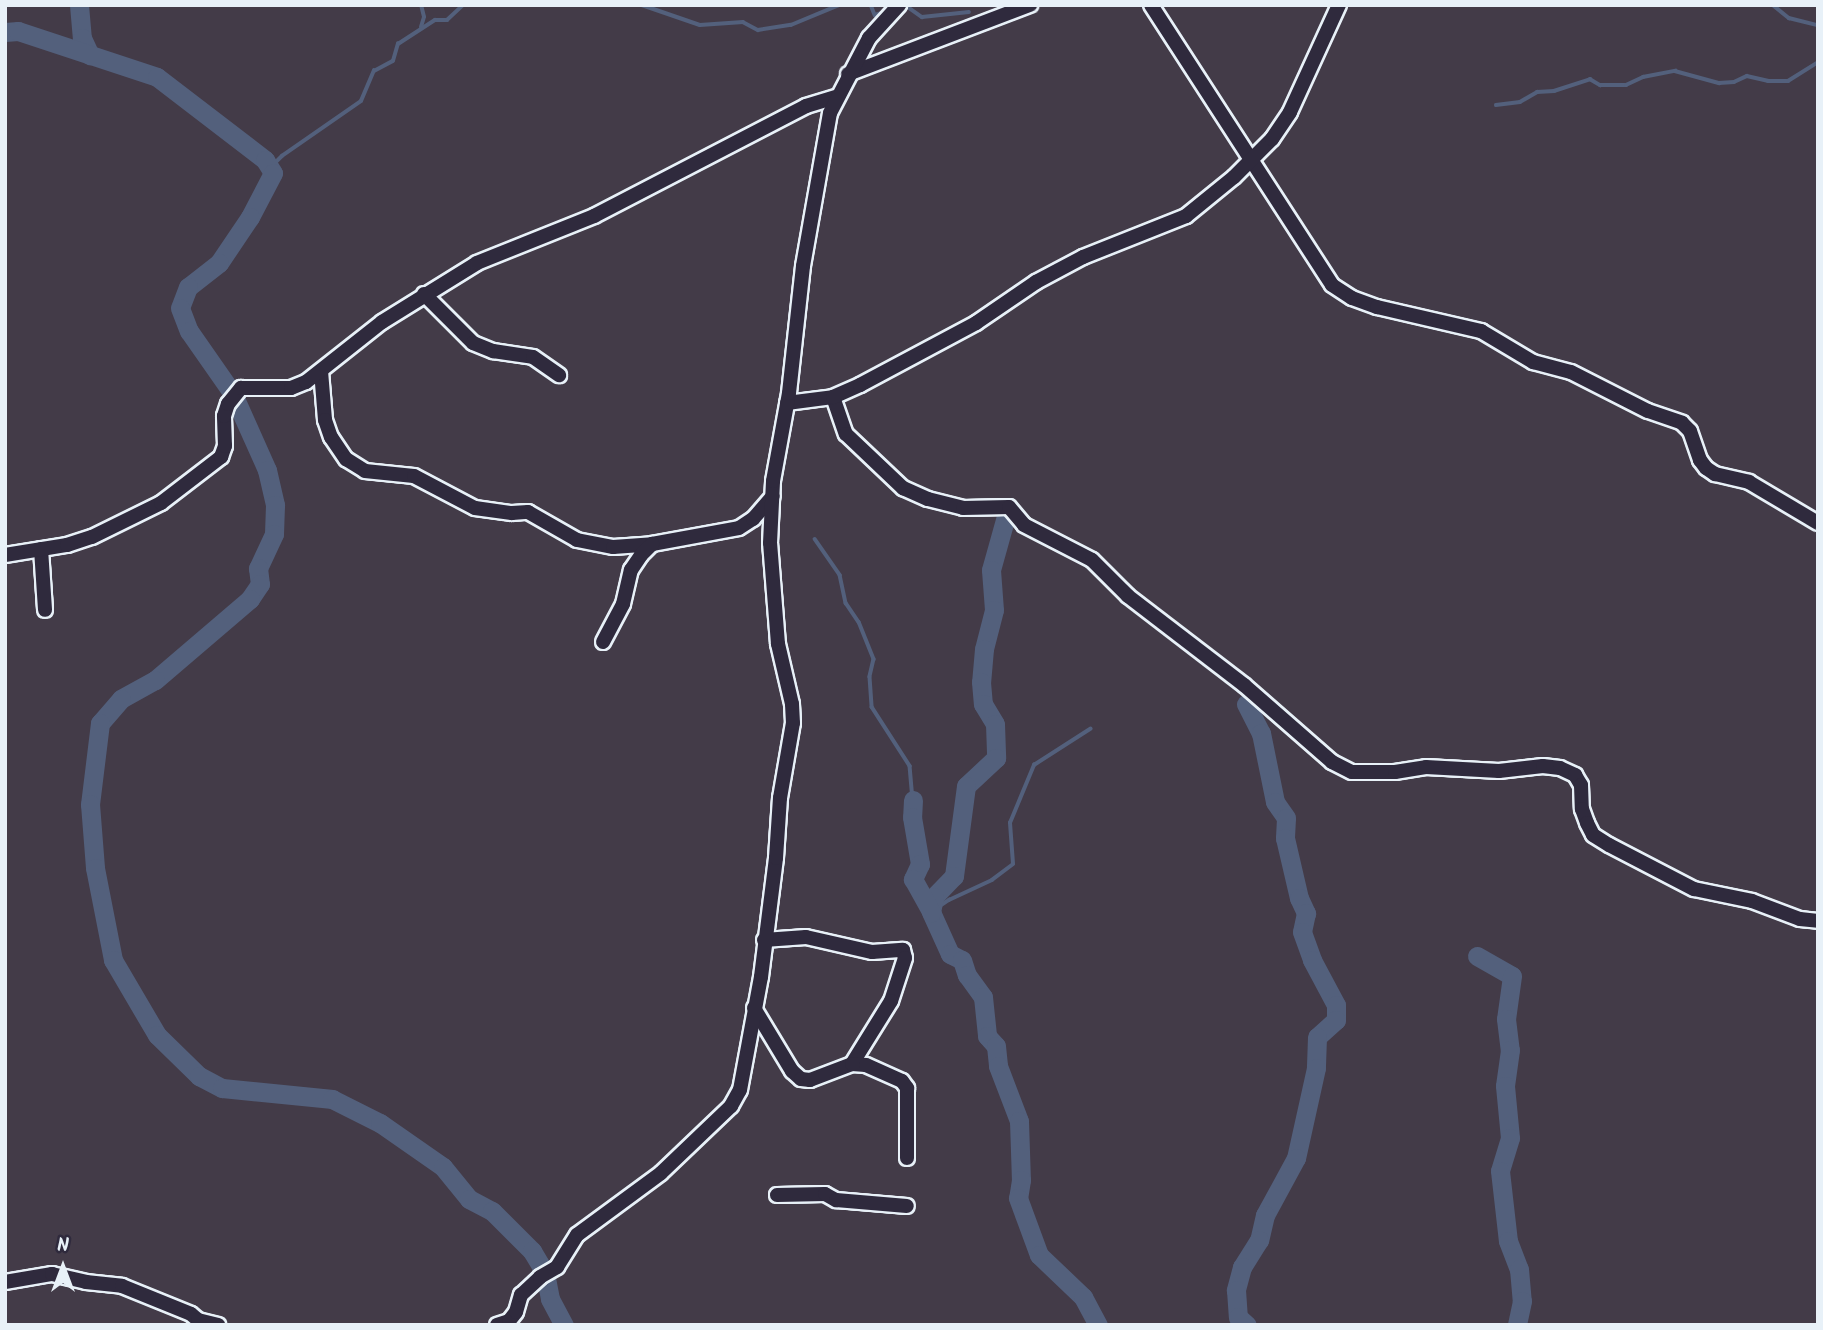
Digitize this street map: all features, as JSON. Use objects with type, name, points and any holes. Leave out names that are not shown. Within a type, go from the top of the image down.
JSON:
[{"type":"street","points":[[497,1325],[509,1321],[516,1312],[521,1295],[540,1276],[557,1267],[577,1235],[661,1173],[731,1106],[741,1084],[764,940],[793,715],[778,644],[770,555],[773,496],[803,266],[824,145],[836,97],[869,38],[899,5]]},
{"type":"street","points":[[848,74],[1030,5]]},
{"type":"street","points":[[1151,5],[1254,159],[1332,285],[1352,298],[1425,320],[1482,331],[1533,362],[1572,372],[1648,411],[1682,423],[1690,431],[1700,460],[1706,468],[1715,474],[1749,482],[1818,523]]},
{"type":"street","points":[[787,403],[833,397],[976,323],[1036,282],[1059,270],[1186,216],[1254,159],[1272,139],[1290,111],[1339,5]]},
{"type":"street","points":[[5,555],[92,537],[161,503],[211,467],[220,457],[225,446],[224,416],[228,404],[241,388],[291,388],[321,371],[424,294],[477,263],[594,216],[806,106],[836,97]]},
{"type":"street","points":[[424,294],[473,343],[493,351],[533,358],[559,375]]},
{"type":"street","points":[[321,371],[326,420],[331,438],[346,459],[365,471],[414,476],[475,508],[512,513],[528,512],[577,540],[613,547],[652,544],[739,528],[752,519],[773,496]]},
{"type":"street","points":[[833,397],[846,433],[903,488],[928,499],[963,508],[1009,507],[1024,526],[1092,560],[1128,596],[1244,685],[1332,762],[1352,772],[1395,772],[1426,767],[1499,771],[1543,766],[1560,768],[1575,775],[1581,785],[1582,809],[1587,823],[1593,835],[1609,845],[1709,894],[1752,901],[1800,919],[1818,922]]},
{"type":"street","points":[[603,642],[623,604],[631,570],[640,555],[652,544]]},
{"type":"street","points":[[41,549],[45,610]]},
{"type":"street","points":[[764,940],[806,937],[872,953],[903,950],[905,958],[891,1001],[852,1064]]},
{"type":"street","points":[[754,1008],[792,1071],[801,1079],[810,1080],[852,1064],[887,1072],[907,1087],[907,1158]]},
{"type":"street","points":[[777,1195],[825,1194],[836,1200],[906,1206]]},
{"type":"street","points":[[5,1282],[52,1274],[86,1282],[122,1286],[191,1314],[198,1320],[218,1325]]},
{"type":"waterway","points":[[79,5],[82,38],[90,55]]},
{"type":"waterway","points":[[421,5],[424,17],[421,27]]},
{"type":"waterway","points":[[273,173],[275,163],[282,156],[361,101],[374,71],[393,61],[398,44],[435,20],[447,20],[463,5]]},
{"type":"waterway","points":[[642,5],[700,25],[743,22],[758,30],[791,25],[839,5]]},
{"type":"waterway","points":[[871,5],[875,15],[885,12]]},
{"type":"waterway","points":[[905,5],[922,17],[969,12]]},
{"type":"waterway","points":[[1773,5],[1789,18],[1818,25]]},
{"type":"waterway","points":[[5,32],[18,31],[157,77],[265,160],[273,173],[250,217],[219,263],[188,287],[180,308],[189,331],[233,394],[267,470],[275,505],[274,534],[258,568],[260,584],[250,599],[155,680],[121,699],[100,723],[90,804],[95,868],[113,960],[157,1035],[199,1076],[222,1088],[332,1099],[380,1123],[443,1167],[469,1199],[492,1211],[532,1251],[545,1273],[550,1299],[564,1325]]},
{"type":"waterway","points":[[1496,105],[1520,102],[1537,92],[1554,91],[1590,79],[1600,85],[1626,85],[1643,77],[1675,71],[1719,83],[1734,82],[1747,76],[1768,81],[1788,81],[1818,62]]},
{"type":"waterway","points":[[1008,509],[991,570],[994,610],[984,649],[981,682],[983,704],[995,724],[996,758],[966,786],[954,876],[934,897],[931,912],[950,954],[962,960],[967,975],[983,997],[987,1036],[996,1046],[998,1066],[1019,1121],[1021,1180],[1018,1198],[1039,1255],[1083,1297],[1098,1325]]},
{"type":"waterway","points":[[815,539],[840,575],[846,603],[859,622],[874,659],[870,677],[872,707],[910,766],[913,800]]},
{"type":"waterway","points":[[1246,704],[1261,733],[1275,802],[1286,818],[1285,838],[1299,898],[1306,913],[1302,932],[1312,960],[1336,1005],[1336,1020],[1317,1037],[1316,1068],[1296,1158],[1265,1215],[1259,1240],[1242,1267],[1236,1290],[1238,1317],[1247,1325]]},
{"type":"waterway","points":[[931,912],[949,900],[992,880],[1013,864],[1010,823],[1034,765],[1090,729]]},
{"type":"waterway","points":[[913,800],[912,817],[920,864],[913,879],[931,912]]},
{"type":"waterway","points":[[1477,956],[1512,976],[1506,1019],[1510,1050],[1505,1086],[1510,1138],[1500,1171],[1508,1241],[1519,1269],[1522,1301],[1517,1325]]}]
